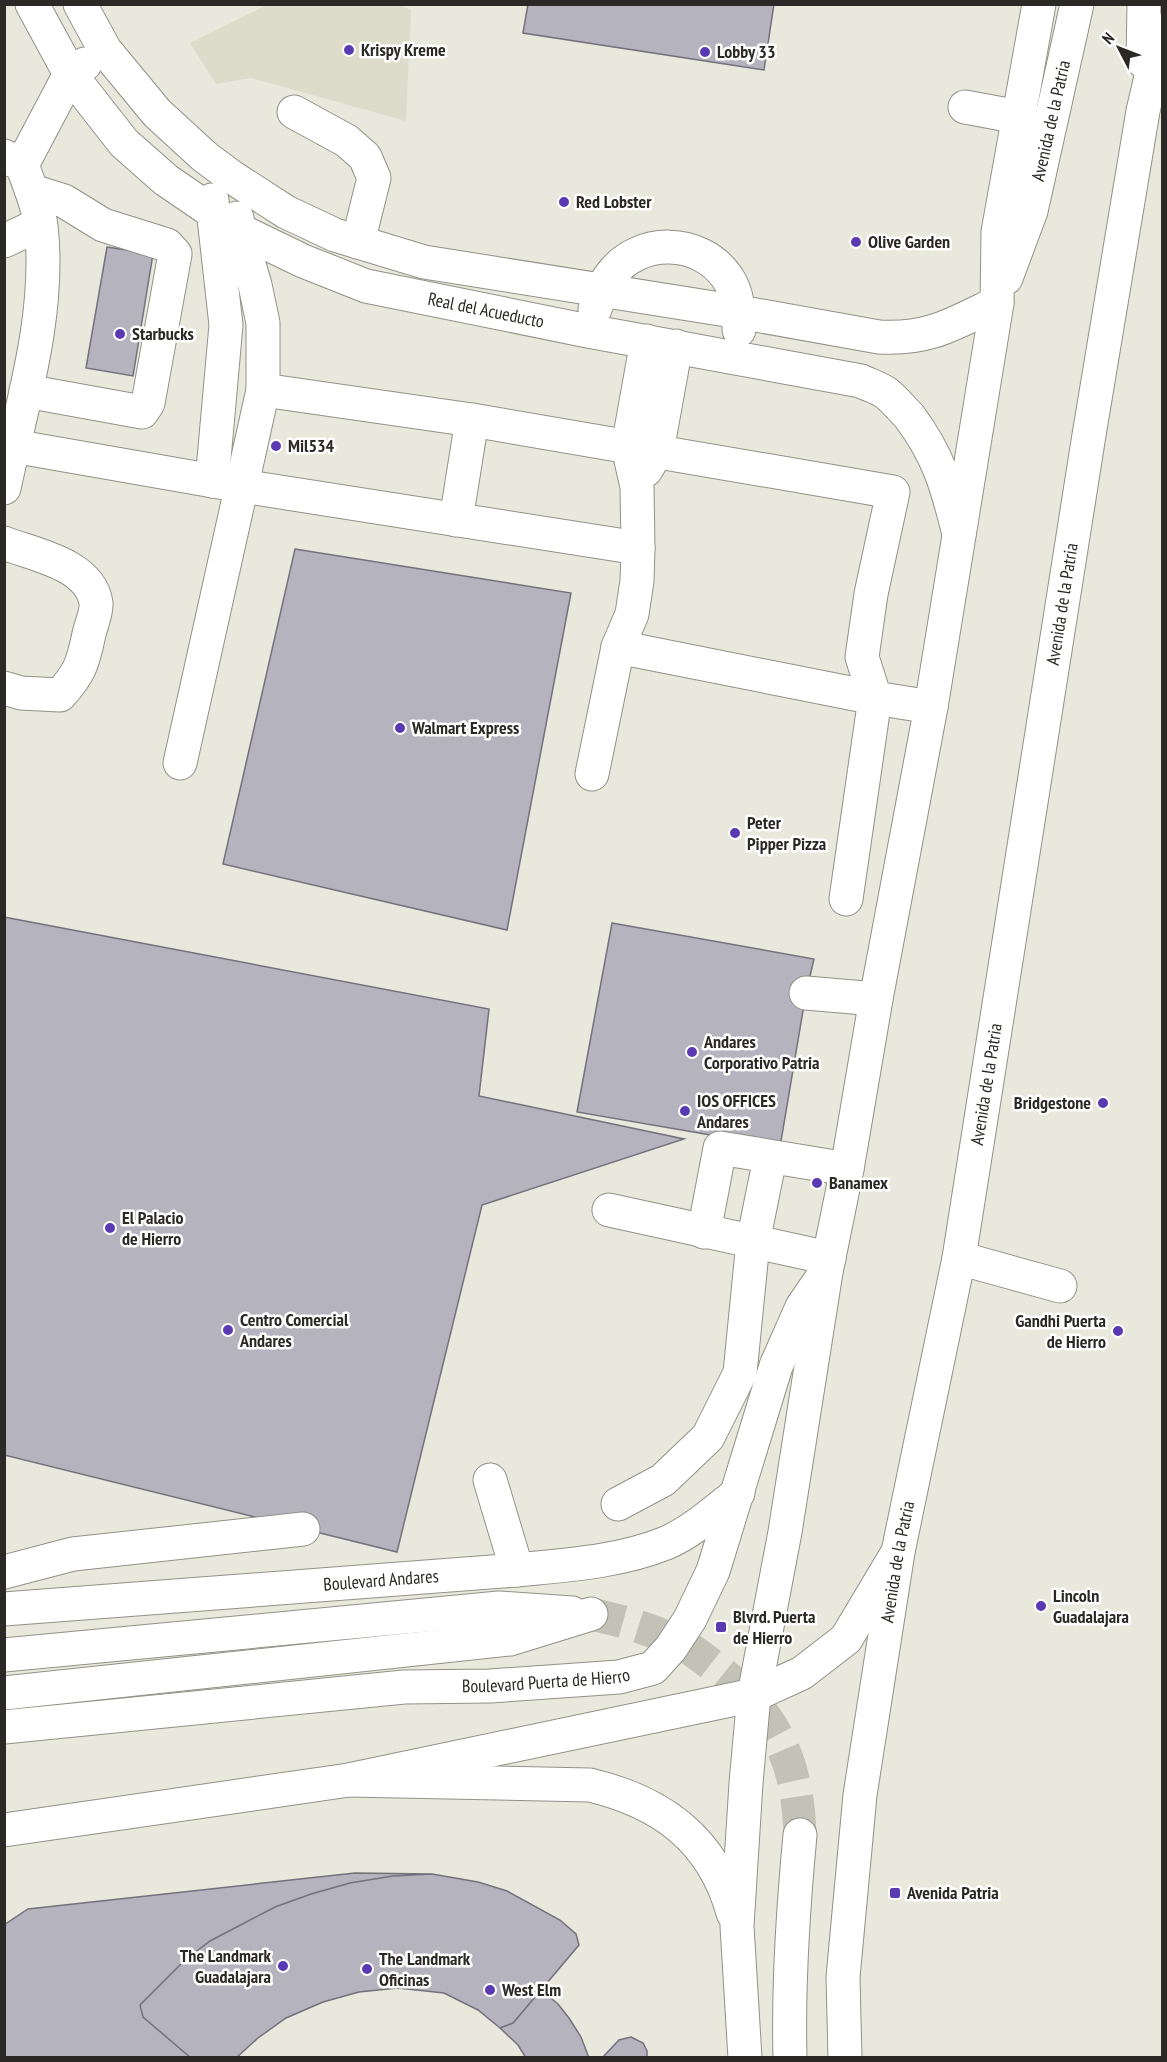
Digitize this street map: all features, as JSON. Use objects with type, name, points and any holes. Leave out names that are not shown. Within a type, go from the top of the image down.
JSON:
[{"type":"main road","name":"Real del Acueducto","points":[[32,4],[70,74],[124,143],[166,180],[227,222],[303,261],[366,286],[861,381],[886,393],[916,426],[935,456],[947,485],[959,534]]},
{"type":"main road","name":"Real del Acueducto","points":[[80,4],[105,50],[157,113],[205,157],[286,212],[335,235],[424,262],[739,312],[879,337],[901,338],[924,335],[946,328],[997,303]]},
{"type":"main road","name":"Avenida de la Patria","points":[[745,2058],[737,1926],[754,1695],[785,1533],[827,1265],[847,1169],[876,999],[931,707],[997,303],[998,232],[1039,4]]},
{"type":"main road","name":"Avenida de la Patria","points":[[997,303],[1030,211],[1077,4]]},
{"type":"main road","name":"Avenida de la Patria","points":[[1144,4],[1153,113]]},
{"type":"main road","name":"Avenida de la Patria","points":[[845,2058],[843,1977],[860,1796],[898,1552],[959,1258],[1089,435],[1153,113],[1162,30]]},
{"type":"main road","points":[[4,488],[26,391],[44,272],[40,224],[19,170],[70,74],[105,50]]},
{"type":"main road","points":[[965,107],[1018,117]]},
{"type":"main road","points":[[294,112],[347,141],[365,157],[375,178],[358,242]]},
{"type":"main road","points":[[205,157],[227,222],[255,285],[263,323],[263,390],[227,483]]},
{"type":"main road","points":[[19,170],[103,225],[168,245],[175,254],[148,403],[142,412],[26,391]]},
{"type":"main road","points":[[180,763],[227,483],[227,222],[232,177]]},
{"type":"main road","points":[[4,241],[40,224]]},
{"type":"main road","points":[[588,330],[602,290],[611,274],[625,261],[641,252],[659,247],[678,247],[696,252],[713,262],[726,277],[735,294],[739,312],[738,359]]},
{"type":"main road","points":[[592,774],[618,647],[632,614],[637,581],[637,487],[662,344]]},
{"type":"main road","points":[[263,390],[472,420],[892,492],[871,594],[862,657],[875,698],[846,899]]},
{"type":"main road","points":[[456,520],[472,420]]},
{"type":"main road","points":[[14,446],[227,483],[638,548]]},
{"type":"main road","points":[[4,543],[73,568],[89,585],[96,604],[82,665],[74,680],[60,694],[21,693],[4,688]]},
{"type":"main road","points":[[618,647],[931,707]]},
{"type":"main road","points":[[806,993],[876,999]]},
{"type":"main road","points":[[704,1232],[720,1148],[847,1169]]},
{"type":"main road","points":[[618,1504],[663,1480],[708,1437],[740,1374],[753,1242],[770,1158]]},
{"type":"main road","points":[[609,1210],[753,1242],[827,1265]]},
{"type":"main road","points":[[959,1258],[1060,1286]]},
{"type":"main road","name":"Boulevard Puerta de Hierro","points":[[4,1727],[404,1687],[490,1686],[619,1677],[653,1668],[671,1648],[695,1609],[713,1571],[776,1366],[802,1307],[827,1265]]},
{"type":"main road","points":[[490,1480],[517,1570]]},
{"type":"main road","name":"Boulevard Andares","points":[[4,1609],[591,1563],[636,1553],[668,1542],[697,1525],[738,1493]]},
{"type":"main road","points":[[4,1572],[73,1554],[303,1529]]},
{"type":"main road","points":[[4,1830],[349,1780],[754,1695],[802,1674],[846,1639],[898,1552]]},
{"type":"main road","points":[[4,1655],[500,1608],[591,1614],[510,1639],[4,1693]]},
{"type":"main road","points":[[349,1780],[590,1785],[618,1791],[645,1803],[670,1819],[706,1855],[720,1877],[737,1926]]},
{"type":"main road","points":[[790,2058],[791,1926],[800,1835]]},
{"type":"shaded area","points":[[398,4],[411,10],[406,121],[251,78],[216,84],[190,43],[267,5]]},
{"type":"building","name":"Lobby 33","points":[[528,4],[774,4],[764,70],[523,33]]},
{"type":"building","points":[[107,247],[153,254],[133,376],[86,368]]},
{"type":"building","name":"Walmart Express","points":[[295,549],[571,593],[507,930],[223,864]]},
{"type":"building","name":"Centro Comercial Andares","points":[[4,917],[489,1009],[479,1096],[684,1139],[482,1205],[397,1552],[4,1455]]},
{"type":"building","name":"Andares Corporativo Patria","points":[[612,923],[814,959],[806,993],[780,1147],[577,1112]]},
{"type":"building","name":"The Landmark Guadalajara","points":[[355,1873],[432,1874],[478,1882],[507,1891],[560,1920],[576,1934],[579,1945],[513,2023],[500,2028],[478,2010],[444,1993],[398,1988],[359,1992],[323,2002],[286,2018],[258,2038],[236,2058],[4,2058],[4,1925],[28,1909]]},
{"type":"building","name":"The Landmark Oficinas","points":[[432,1874],[478,1882],[507,1891],[560,1920],[576,1934],[579,1945],[513,2023],[500,2028],[478,2010],[444,1993],[398,1988],[359,1992],[323,2002],[286,2018],[258,2038],[236,2058],[191,2058],[143,2017],[140,2005],[185,1960],[210,1941],[275,1907],[350,1883],[393,1876]]},
{"type":"building","points":[[541,1990],[558,2004],[569,2018],[581,2037],[589,2058],[526,2058],[518,2045],[500,2028],[513,2023]]},
{"type":"building","points":[[631,2037],[643,2043],[647,2051],[647,2058],[602,2058],[619,2040]]},
{"type":"tunnel","points":[[591,1614],[650,1630],[687,1647],[717,1669],[755,1703],[769,1722],[788,1762],[798,1809],[800,1835]]},
{"type":"place","name":"Krispy Kreme","points":[[349,50]]},
{"type":"place","name":"Lobby 33","points":[[705,52]]},
{"type":"place","name":"Red Lobster","points":[[564,202]]},
{"type":"place","name":"Olive Garden","points":[[856,242]]},
{"type":"place","name":"Starbucks","points":[[120,334]]},
{"type":"place","name":"Mil534","points":[[276,446]]},
{"type":"place","name":"Walmart Express","points":[[400,728]]},
{"type":"place","name":"Peter Pipper Pizza","points":[[735,833]]},
{"type":"place","name":"Andares Corporativo Patria","points":[[692,1052]]},
{"type":"place","name":"Bridgestone","points":[[1103,1103]]},
{"type":"place","name":"IOS OFFICES Andares","points":[[685,1111]]},
{"type":"place","name":"Banamex","points":[[817,1183]]},
{"type":"place","name":"El Palacio de Hierro","points":[[110,1228]]},
{"type":"place","name":"Centro Comercial Andares","points":[[228,1330]]},
{"type":"place","name":"Gandhi Puerta de Hierro","points":[[1118,1331]]},
{"type":"place","name":"Lincoln Guadalajara","points":[[1041,1606]]},
{"type":"place","name":"Blvrd. Puerta de Hierro","points":[[721,1627]]},
{"type":"place","name":"Avenida Patria","points":[[895,1893]]},
{"type":"place","name":"The Landmark Guadalajara","points":[[283,1966]]},
{"type":"place","name":"The Landmark Oficinas","points":[[367,1969]]},
{"type":"place","name":"West Elm","points":[[490,1990]]}]
